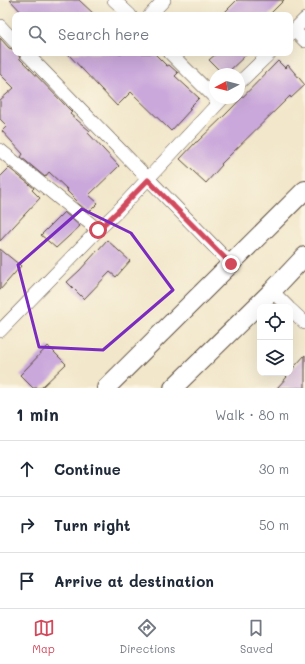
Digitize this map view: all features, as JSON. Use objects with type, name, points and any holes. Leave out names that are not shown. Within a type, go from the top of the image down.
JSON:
[{"type":"main road","points":[[106,388],[305,190]]},
{"type":"main road","points":[[173,388],[272,291],[305,256]]},
{"type":"street","points":[[114,0],[127,12]]},
{"type":"street","points":[[153,12],[164,0]]},
{"type":"street","points":[[293,31],[305,19]]},
{"type":"street","points":[[0,26],[12,39]]},
{"type":"street","points":[[293,33],[305,41]]},
{"type":"street","points":[[29,56],[231,264]]},
{"type":"street","points":[[173,56],[209,90]]},
{"type":"street","points":[[245,77],[267,56]]},
{"type":"street","points":[[0,331],[148,180],[214,104]]},
{"type":"street","points":[[3,158],[98,230]]},
{"type":"street","points":[[272,291],[285,304]]},
{"type":"street","points":[[293,312],[305,323]]},
{"type":"highlighted area","points":[[82,209],[131,233],[173,290],[103,350],[39,347],[18,265]]},
{"type":"building","points":[[10,0],[79,0],[92,12],[21,12]]},
{"type":"building","points":[[237,0],[284,0],[272,12],[225,12]]},
{"type":"building","points":[[0,38],[9,48],[12,49],[12,56],[19,56],[20,59],[72,112],[70,114],[90,131],[88,133],[119,166],[89,195],[98,203],[89,212],[76,202],[77,201],[67,191],[68,190],[49,172],[45,177],[21,157],[23,154],[2,131],[7,126],[0,119],[0,100],[14,88],[0,74]]},
{"type":"building","points":[[70,56],[157,56],[167,66],[169,65],[178,73],[175,76],[199,98],[171,131],[131,92],[117,106]]},
{"type":"building","points":[[214,56],[245,56],[232,68],[217,68],[209,60]]},
{"type":"building","points":[[278,61],[285,68],[288,65],[305,85],[291,98],[290,96],[221,164],[222,165],[206,183],[180,159],[236,104],[245,104],[245,95]]},
{"type":"building","points":[[9,168],[34,188],[32,190],[40,198],[0,241],[0,177]]},
{"type":"building","points":[[64,212],[80,226],[56,248],[41,235]]},
{"type":"building","points":[[107,240],[130,261],[116,277],[110,272],[84,299],[67,282]]},
{"type":"building","points":[[0,249],[21,266],[0,290]]},
{"type":"building","points":[[48,346],[66,364],[41,388],[33,388],[20,375]]},
{"type":"building","points":[[305,355],[305,388],[277,388],[287,377],[286,376],[293,376],[293,368]]},
{"type":"route","points":[[98,230],[148,180],[231,264]]}]
